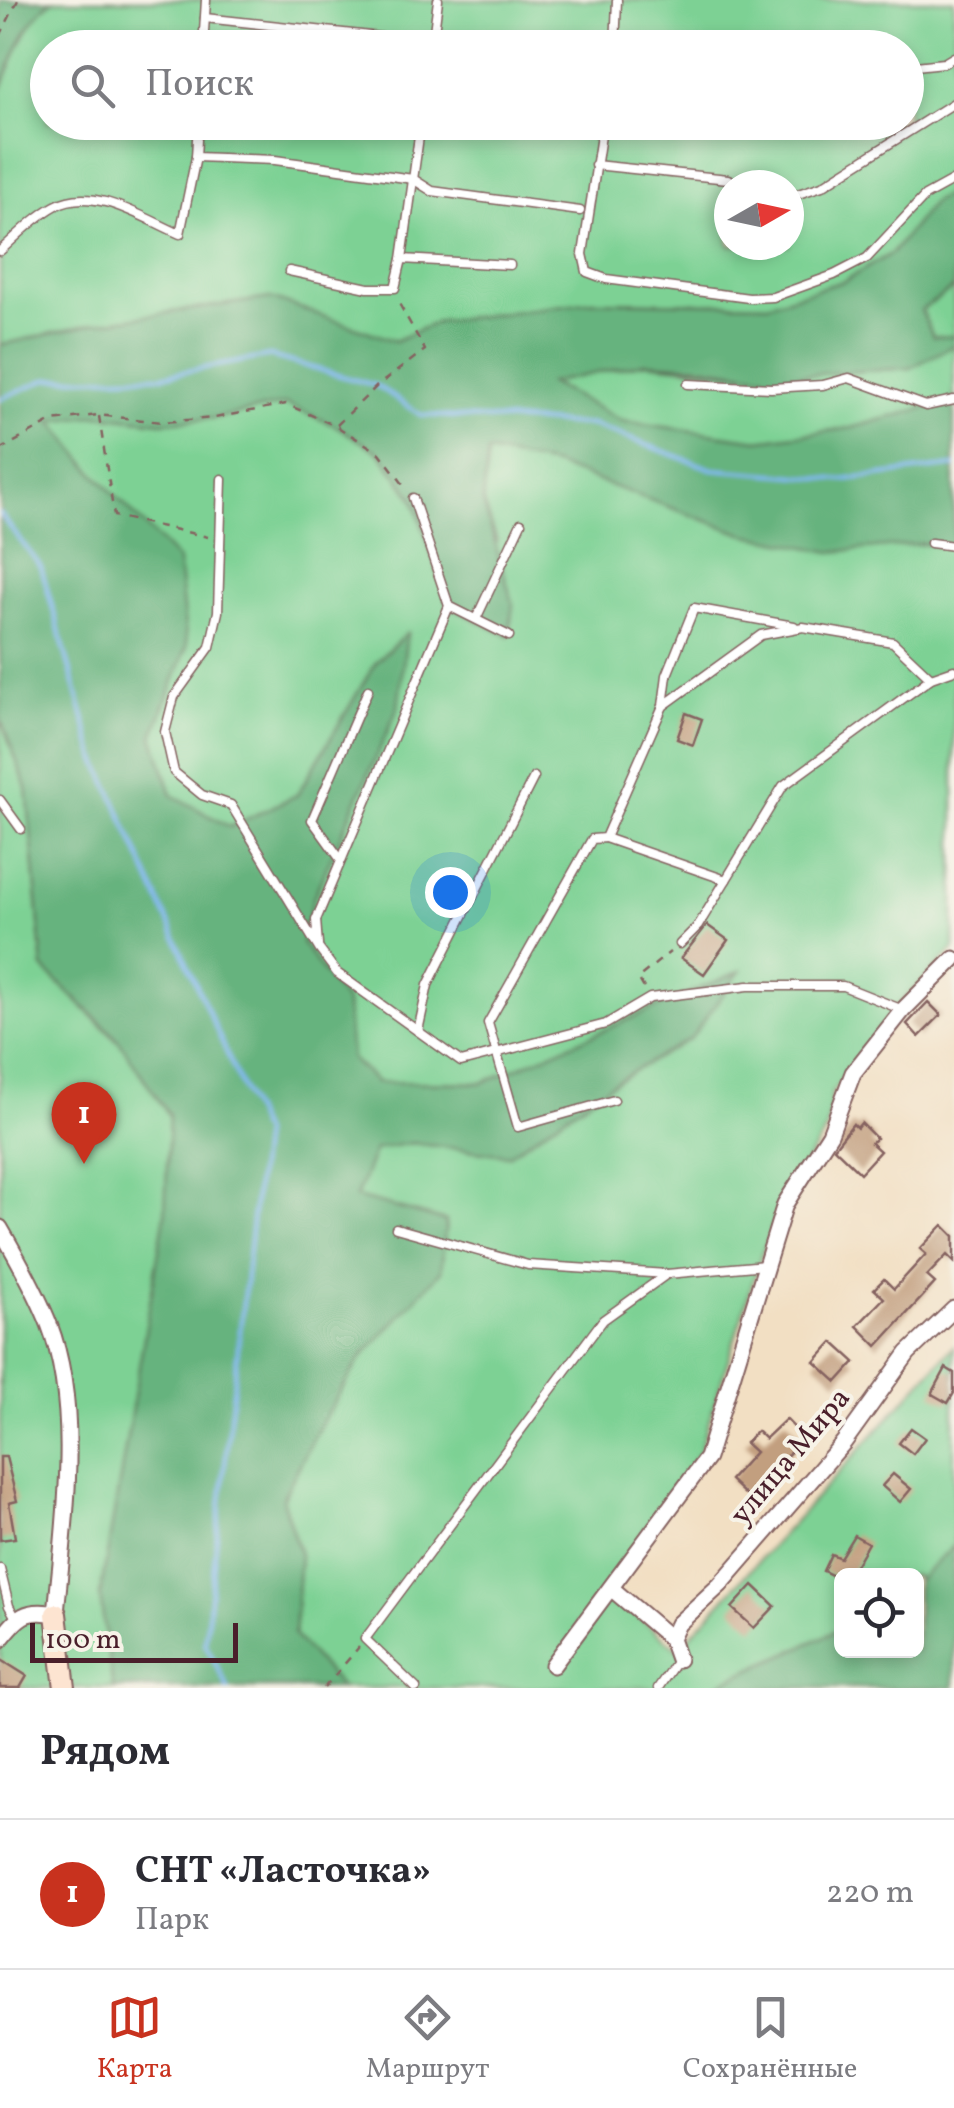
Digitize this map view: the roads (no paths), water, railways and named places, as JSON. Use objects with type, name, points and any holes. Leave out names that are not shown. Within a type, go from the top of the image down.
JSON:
[{"type":"street","points":[[552,1664],[707,1458],[785,1204],[830,1134],[853,1073],[903,1010],[954,959]]},
{"type":"street","points":[[0,1228],[50,1326],[61,1372],[66,1413],[65,1502],[56,1614],[66,1688]]},
{"type":"street","name":"улица Мира","points":[[671,1639],[678,1624],[720,1584],[844,1442],[908,1353],[954,1310]]},
{"type":"street","points":[[611,1588],[671,1639],[678,1659]]},
{"type":"street","points":[[0,1640],[16,1618],[42,1612],[56,1614]]},
{"type":"lane","points":[[204,30],[206,0]]},
{"type":"lane","points":[[434,30],[438,0]]},
{"type":"lane","points":[[616,30],[617,0]]},
{"type":"lane","points":[[204,18],[309,30]]},
{"type":"lane","points":[[924,65],[944,63],[954,57]]},
{"type":"lane","points":[[924,122],[954,103]]},
{"type":"lane","points":[[0,250],[57,204],[72,200],[106,201],[180,234],[197,140]]},
{"type":"lane","points":[[290,271],[368,288],[395,288],[418,140]]},
{"type":"lane","points":[[600,140],[583,254],[587,272],[606,279],[750,298],[774,297],[867,258],[925,196],[954,180]]},
{"type":"lane","points":[[804,192],[822,186],[895,140]]},
{"type":"lane","points":[[196,157],[275,160],[413,179],[432,190],[580,211]]},
{"type":"lane","points":[[595,165],[714,178]]},
{"type":"lane","points":[[402,260],[510,265]]},
{"type":"lane","points":[[688,384],[771,388],[823,385],[849,378],[926,406],[954,400]]},
{"type":"lane","points":[[222,479],[218,612],[210,647],[174,696],[164,732],[174,772],[202,795],[232,805],[319,949],[338,973],[461,1062],[606,1024],[650,998],[748,986],[842,986],[903,1010]]},
{"type":"lane","points":[[319,949],[316,920],[450,606],[412,498]]},
{"type":"lane","points":[[476,619],[520,523]]},
{"type":"lane","points":[[931,543],[954,546]]},
{"type":"lane","points":[[450,606],[509,636]]},
{"type":"lane","points":[[605,838],[663,706],[667,676],[694,608],[894,642],[930,678]]},
{"type":"lane","points":[[663,706],[761,635],[803,627]]},
{"type":"lane","points":[[680,944],[698,926],[783,786],[930,678],[954,670]]},
{"type":"lane","points":[[342,860],[312,820],[368,690]]},
{"type":"lane","points":[[418,1031],[428,985],[534,777]]},
{"type":"lane","points":[[0,800],[20,829]]},
{"type":"lane","points":[[614,1100],[518,1127],[488,1023],[592,839],[605,838],[726,880]]},
{"type":"lane","points":[[396,1228],[528,1264],[667,1274],[765,1265]]},
{"type":"lane","points":[[416,1688],[365,1639],[603,1320],[667,1274]]},
{"type":"lane","points":[[0,1569],[16,1618]]},
{"type":"lane","points":[[658,1688],[678,1659]]},
{"type":"waterway","points":[[0,399],[47,379],[161,376],[270,356],[377,386],[421,415],[592,425],[712,469],[843,480],[954,466]]},
{"type":"waterway","points":[[0,514],[41,567],[94,753],[262,1133],[205,1643],[228,1688]]},
{"type":"place","name":"СНТ «Ласточка»","points":[[84,1164]]}]
